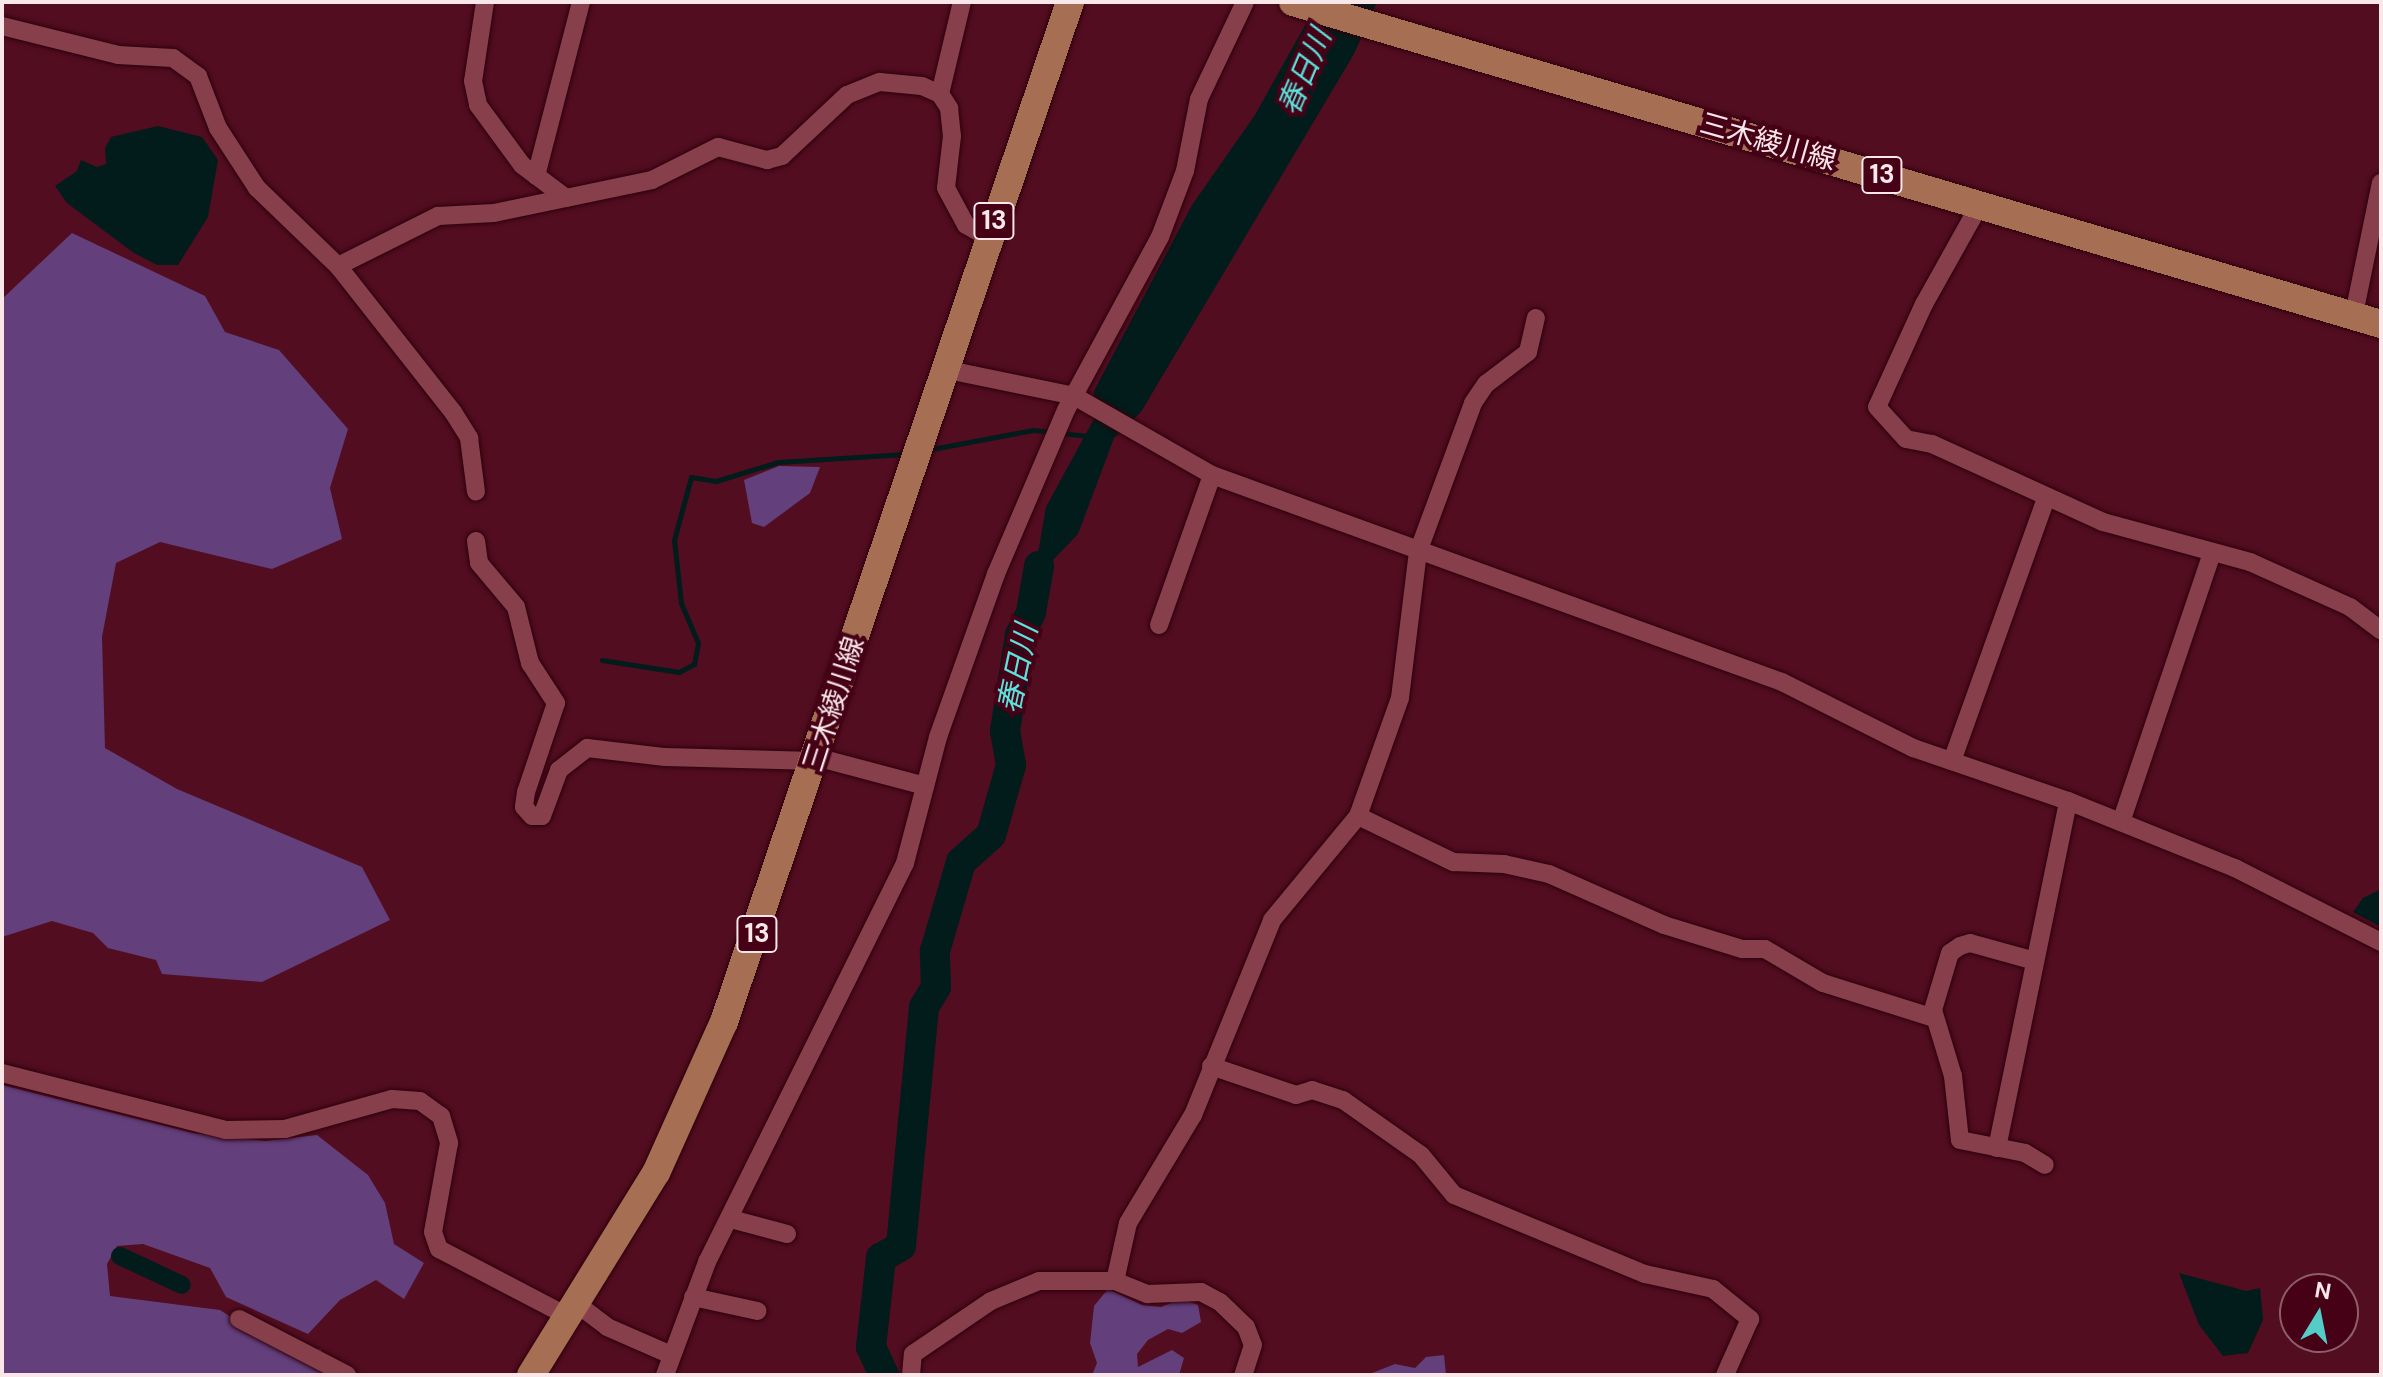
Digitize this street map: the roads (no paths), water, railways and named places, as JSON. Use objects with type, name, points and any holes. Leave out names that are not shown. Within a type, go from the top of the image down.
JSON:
[{"type":"main road","name":"三木綾川線","points":[[531,1375],[573,1311],[690,1104],[750,955],[943,369],[1070,2]]},
{"type":"main road","name":"三木綾川線","points":[[1293,2],[2381,324]]},
{"type":"street","points":[[485,2],[473,81],[478,105],[522,165],[566,198]]},
{"type":"street","points":[[536,176],[581,2]]},
{"type":"street","points":[[940,94],[962,2]]},
{"type":"street","points":[[665,1375],[693,1297],[890,896],[996,574],[1032,482],[1160,237],[1185,171],[1199,99],[1245,2]]},
{"type":"street","points":[[3,29],[118,55],[173,58],[198,76],[218,128],[257,188],[338,266],[453,412],[469,438],[476,492]]},
{"type":"street","points":[[338,266],[438,216],[494,213],[652,180],[718,147],[767,160],[782,156],[847,95],[880,82],[922,86],[940,94],[949,108],[952,136],[946,188],[966,225],[988,237]]},
{"type":"street","points":[[2354,314],[2381,183]]},
{"type":"street","points":[[1980,204],[1924,304],[1877,407],[1906,439],[1932,444],[2046,499],[2212,553],[2250,562],[2350,607],[2381,630]]},
{"type":"street","points":[[1115,1281],[1128,1223],[1193,1115],[1272,920],[1358,816],[1400,698],[1418,552],[1473,403],[1486,384],[1528,352],[1536,318]]},
{"type":"street","points":[[943,369],[1078,398],[1212,475],[1782,682],[1913,748],[2068,801],[2235,868],[2381,942]]},
{"type":"street","points":[[1159,625],[1212,475]]},
{"type":"street","points":[[1952,761],[2046,499]]},
{"type":"street","points":[[476,541],[479,563],[516,607],[527,654],[556,703],[526,792],[524,807],[532,816],[542,816],[559,770],[587,748],[665,757],[815,759],[925,786]]},
{"type":"street","points":[[2121,822],[2212,553]]},
{"type":"street","points":[[1997,1148],[2068,801]]},
{"type":"street","points":[[1358,816],[1453,862],[1549,874],[1664,925],[1742,949],[1765,949],[1823,983],[1934,1018]]},
{"type":"street","points":[[2035,961],[1970,943],[1960,946],[1950,953],[1934,1018],[1953,1076],[1960,1140],[2025,1153],[2045,1165]]},
{"type":"street","points":[[1211,1066],[1296,1095],[1312,1090],[1343,1100],[1421,1155],[1454,1195],[1645,1274],[1713,1289],[1750,1319],[1725,1375]]},
{"type":"street","points":[[2,1073],[226,1130],[285,1129],[334,1119],[392,1099],[420,1101],[441,1116],[449,1143],[433,1232],[439,1249],[671,1355]]},
{"type":"street","points":[[731,1219],[787,1234]]},
{"type":"street","points":[[911,1375],[913,1354],[991,1301],[1039,1281],[1115,1281],[1147,1294],[1201,1292],[1220,1302],[1246,1327],[1253,1345],[1243,1375]]},
{"type":"street","points":[[693,1297],[758,1311]]},
{"type":"street","points":[[239,1319],[347,1375]]},
{"type":"water","points":[[1318,2],[1377,2],[1354,54],[1141,412],[1114,438],[1078,534],[1052,561],[1028,611],[1046,507],[1095,417],[1094,391],[1192,205],[1255,115]]},
{"type":"water","points":[[158,126],[202,137],[218,160],[208,217],[178,265],[157,265],[134,253],[67,203],[55,186],[77,171],[81,160],[97,167],[106,164],[105,148],[111,137]]},
{"type":"water","points":[[2381,889],[2381,927],[2353,912],[2363,898]]},
{"type":"water","points":[[2179,1273],[2246,1291],[2260,1288],[2263,1320],[2248,1353],[2223,1356],[2199,1325]]},
{"type":"waterway","points":[[927,450],[1033,430],[1051,432]]},
{"type":"waterway","points":[[1060,433],[1090,436]]},
{"type":"waterway","points":[[602,660],[679,672],[694,664],[698,643],[681,603],[674,540],[691,477],[716,481],[778,462],[905,454]]},
{"type":"waterway","name":"春日川","points":[[884,1375],[871,1347],[881,1258],[901,1246],[924,1007],[936,987],[935,951],[961,862],[991,835],[1011,765],[1005,731],[1020,635],[1031,612],[1039,566]]},
{"type":"waterway","points":[[120,1256],[182,1285]]}]
